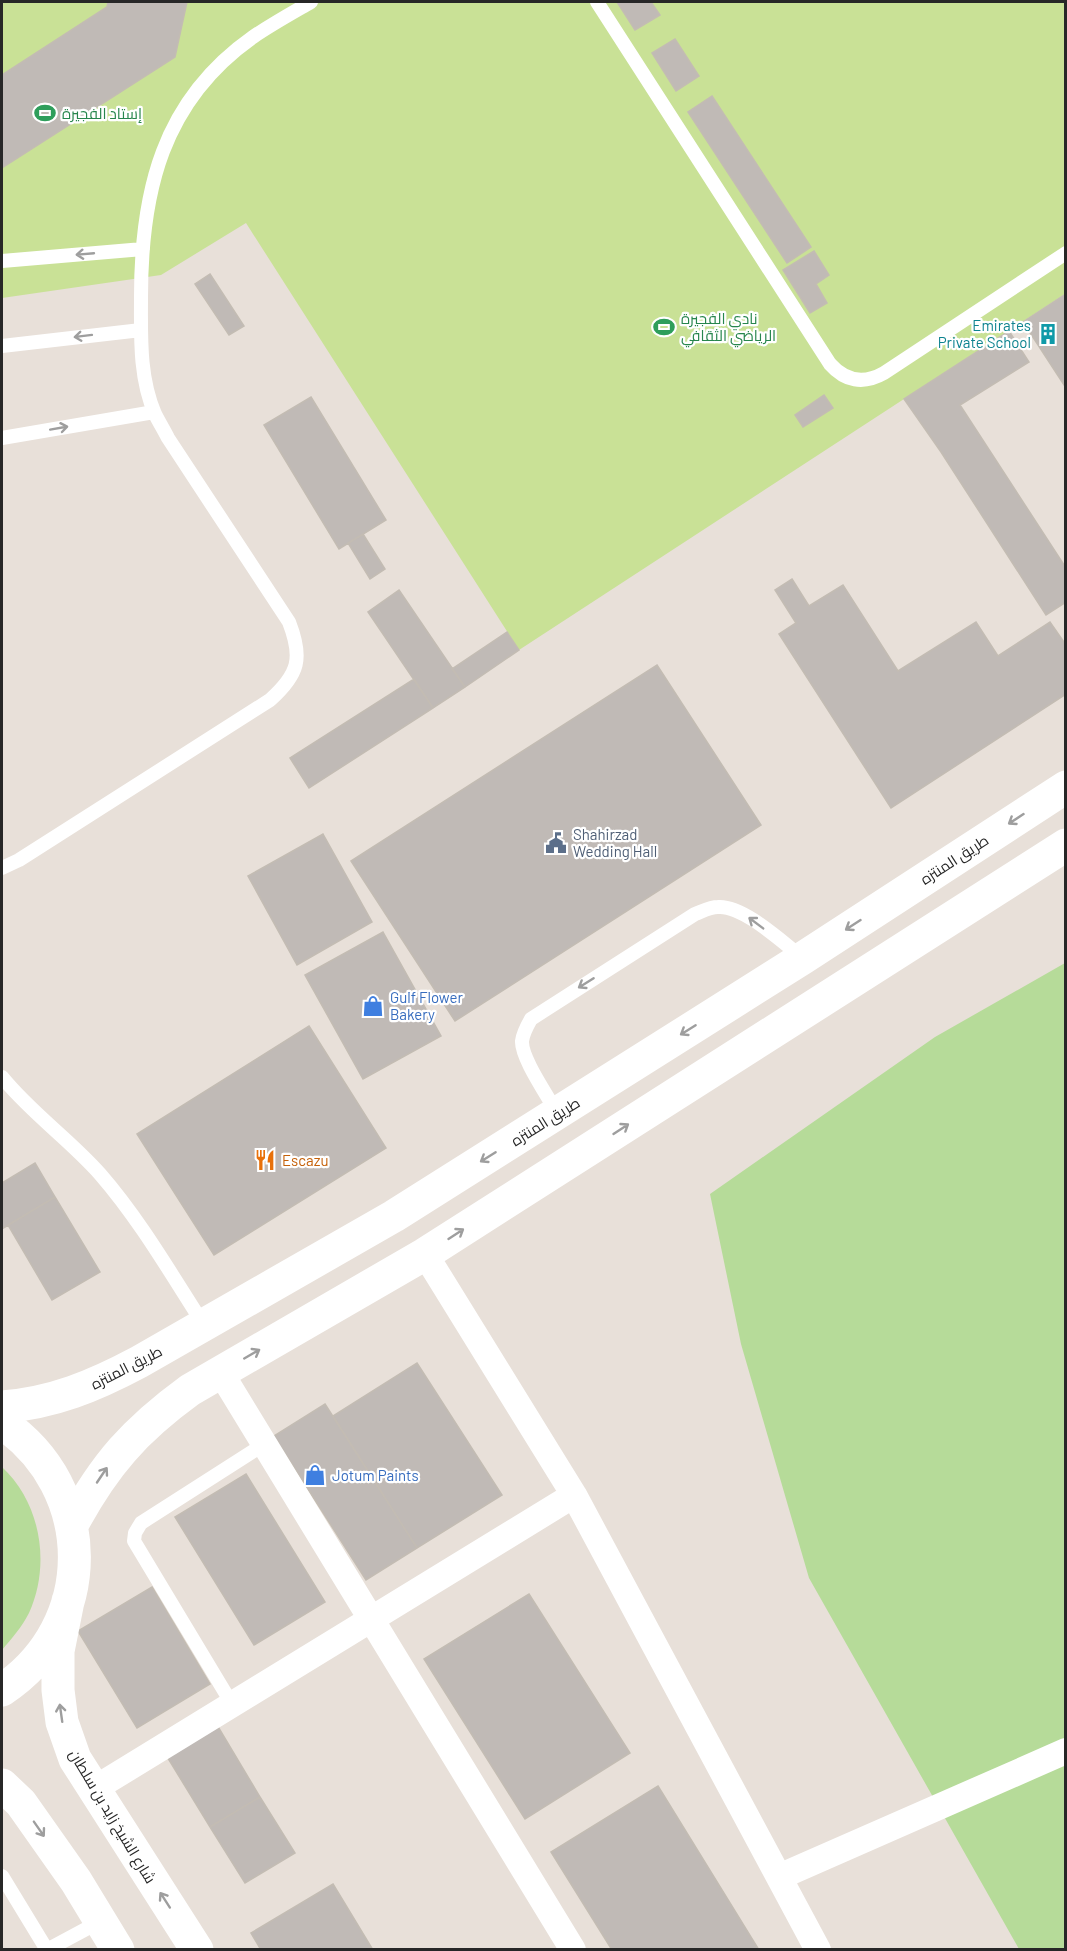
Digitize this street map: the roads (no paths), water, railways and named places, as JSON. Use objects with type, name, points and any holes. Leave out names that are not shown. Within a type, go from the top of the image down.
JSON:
[{"type":"street","name":"طريق المنتزه","points":[[2,1407],[60,1397],[100,1383],[394,1216],[803,958],[1065,787]]},
{"type":"street","points":[[72,1525],[94,1485],[110,1463],[134,1436],[175,1401],[425,1254],[1065,845]]},
{"type":"street","points":[[425,1254],[574,1495],[818,1950]]},
{"type":"street","points":[[221,1372],[573,1950]]},
{"type":"street","points":[[2,1423],[29,1446],[56,1482],[72,1525],[74,1563],[68,1601],[56,1631],[39,1657],[16,1680],[2,1690]]},
{"type":"street","points":[[94,1789],[574,1495]]},
{"type":"street","name":"شارع الشيخ زايد بن سلطان","points":[[68,1601],[58,1651],[58,1690],[62,1722],[75,1759],[197,1950]]},
{"type":"street","points":[[779,1877],[1065,1751]]},
{"type":"street","points":[[2,1785],[21,1803],[76,1881],[118,1950]]},
{"type":"lane","points":[[282,2],[288,16]]},
{"type":"lane","points":[[2,868],[19,860],[270,700],[287,685],[296,665],[297,643],[289,622],[168,438],[154,412],[141,354],[141,330],[143,249],[148,200],[156,168],[172,130],[194,95],[221,63],[253,37],[311,2]]},
{"type":"lane","points":[[597,2],[830,364],[843,376],[861,381],[884,374],[1065,253]]},
{"type":"lane","points":[[2,261],[143,249]]},
{"type":"lane","points":[[2,346],[141,330]]},
{"type":"lane","points":[[2,438],[154,412]]},
{"type":"lane","points":[[557,1113],[525,1055],[522,1042],[531,1019],[695,914],[719,907],[732,908],[743,913],[803,958]]},
{"type":"lane","points":[[2,1077],[40,1118],[75,1148],[122,1201],[204,1325]]},
{"type":"lane","points":[[232,1704],[134,1541],[135,1533],[141,1523],[266,1443]]},
{"type":"lane","points":[[2,1876],[47,1950],[100,1921]]},
{"type":"place","name":"إستاد الفجيرة","points":[[45,113]]},
{"type":"place","name":"نادي الفجيرة الرياضي الثقافي","points":[[664,327]]},
{"type":"place","name":"Emirates Private School","points":[[1048,334]]},
{"type":"place","name":"Shahirzad Wedding Hall","points":[[556,843]]},
{"type":"place","name":"Gulf Flower Bakery","points":[[373,1006]]},
{"type":"place","name":"Escazu","points":[[265,1160]]},
{"type":"place","name":"Jotum Paints","points":[[315,1475]]}]
